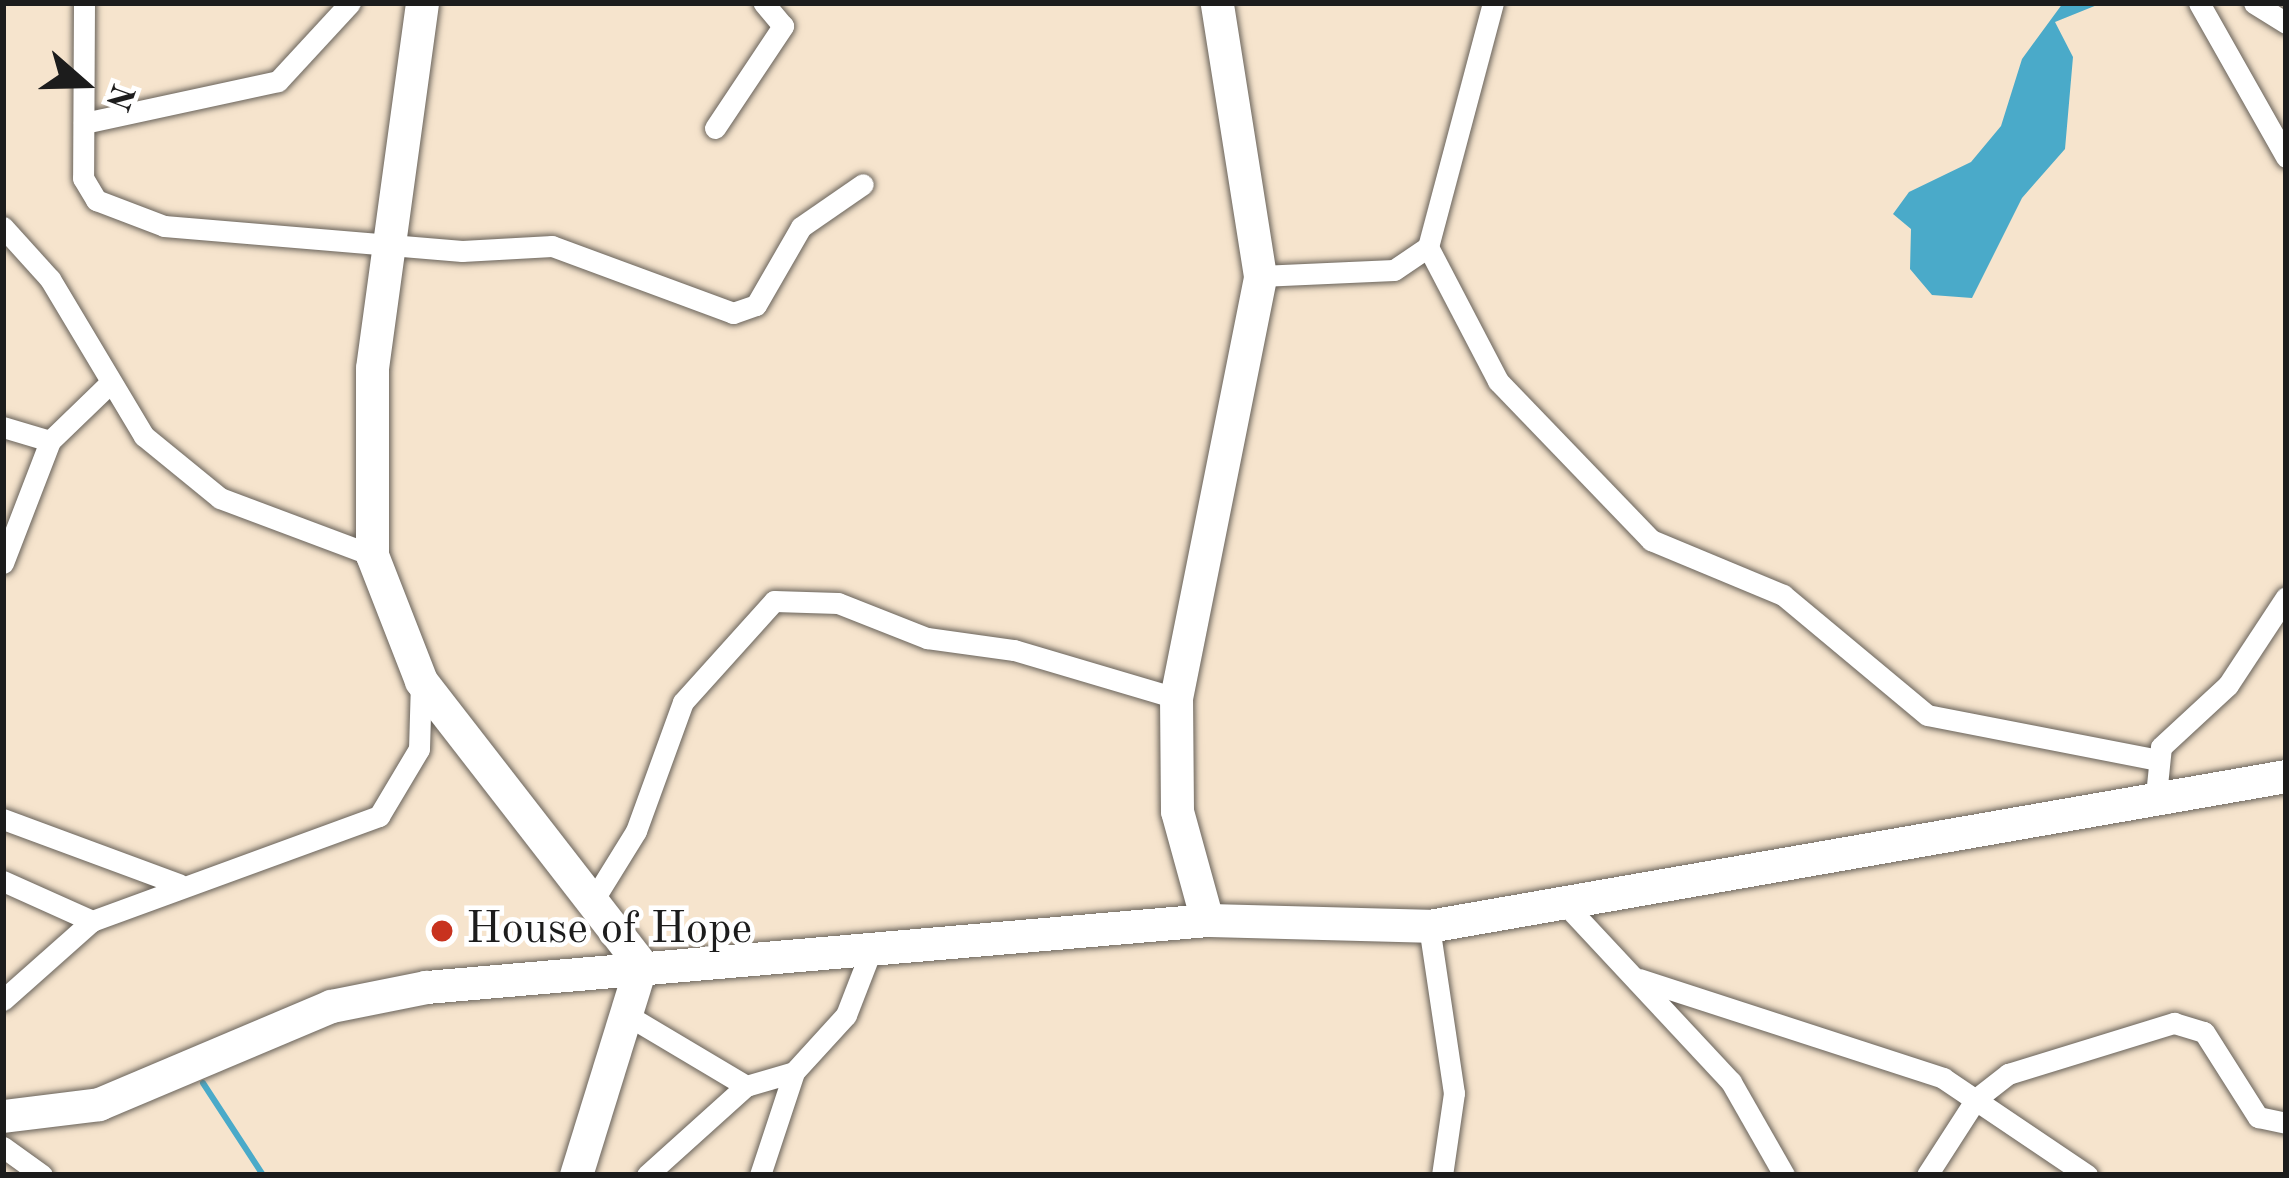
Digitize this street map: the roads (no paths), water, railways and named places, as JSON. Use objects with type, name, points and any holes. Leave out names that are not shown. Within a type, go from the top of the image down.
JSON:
[{"type":"street","points":[[84,3],[84,123],[90,194],[136,216],[383,240],[552,246],[747,312],[794,235],[863,184]]},
{"type":"street","points":[[84,123],[278,81],[350,3]]},
{"type":"street","points":[[422,3],[383,240],[372,555],[421,680],[641,965],[632,1018],[576,1175]]},
{"type":"street","points":[[715,128],[783,26],[764,3]]},
{"type":"street","points":[[1207,920],[1178,811],[1176,698],[1260,276],[1217,3]]},
{"type":"street","points":[[1260,276],[1394,270],[1428,247],[1493,3]]},
{"type":"street","points":[[2199,3],[2286,157]]},
{"type":"street","points":[[2254,3],[2286,22]]},
{"type":"street","points":[[3,227],[50,279],[107,386],[144,436],[220,497],[372,555]]},
{"type":"street","points":[[1428,247],[1498,381],[1651,539],[1783,596],[1927,716],[2153,759]]},
{"type":"street","points":[[3,563],[50,441],[107,386]]},
{"type":"street","points":[[3,427],[50,441]]},
{"type":"street","points":[[2153,759],[2228,685],[2286,597]]},
{"type":"street","points":[[594,899],[636,831],[683,702],[774,602],[838,603],[927,638],[1014,650],[1176,698]]},
{"type":"street","points":[[3,1000],[92,921],[179,884],[379,816],[419,749],[421,680]]},
{"type":"street","points":[[2153,759],[2156,795]]},
{"type":"street","points":[[42,1175],[4,1129],[99,1104],[331,1006],[641,965],[870,953],[1207,920],[1429,926],[1566,905],[2156,795],[2286,776]]},
{"type":"street","points":[[3,818],[179,884]]},
{"type":"street","points":[[3,881],[92,921]]},
{"type":"street","points":[[1566,905],[1731,1082],[1784,1175]]},
{"type":"street","points":[[1429,926],[1454,1093],[1442,1175]]},
{"type":"street","points":[[760,1175],[794,1072],[846,1015],[870,953]]},
{"type":"street","points":[[1639,979],[1943,1078],[2087,1175]]},
{"type":"street","points":[[632,1018],[746,1087]]},
{"type":"street","points":[[1927,1175],[1976,1099],[2008,1074],[2189,1023],[2245,1104],[2286,1123]]},
{"type":"street","points":[[647,1175],[746,1087],[794,1072]]},
{"type":"water","points":[[2063,3],[2102,3],[2055,22],[2073,57],[2065,149],[2022,198],[1972,298],[1932,295],[1910,269],[1911,229],[1893,214],[1909,192],[1971,162],[2001,126],[2022,59]]},
{"type":"waterway","points":[[203,1083],[263,1175]]},
{"type":"place","name":"House of Hope","points":[[442,931]]}]
